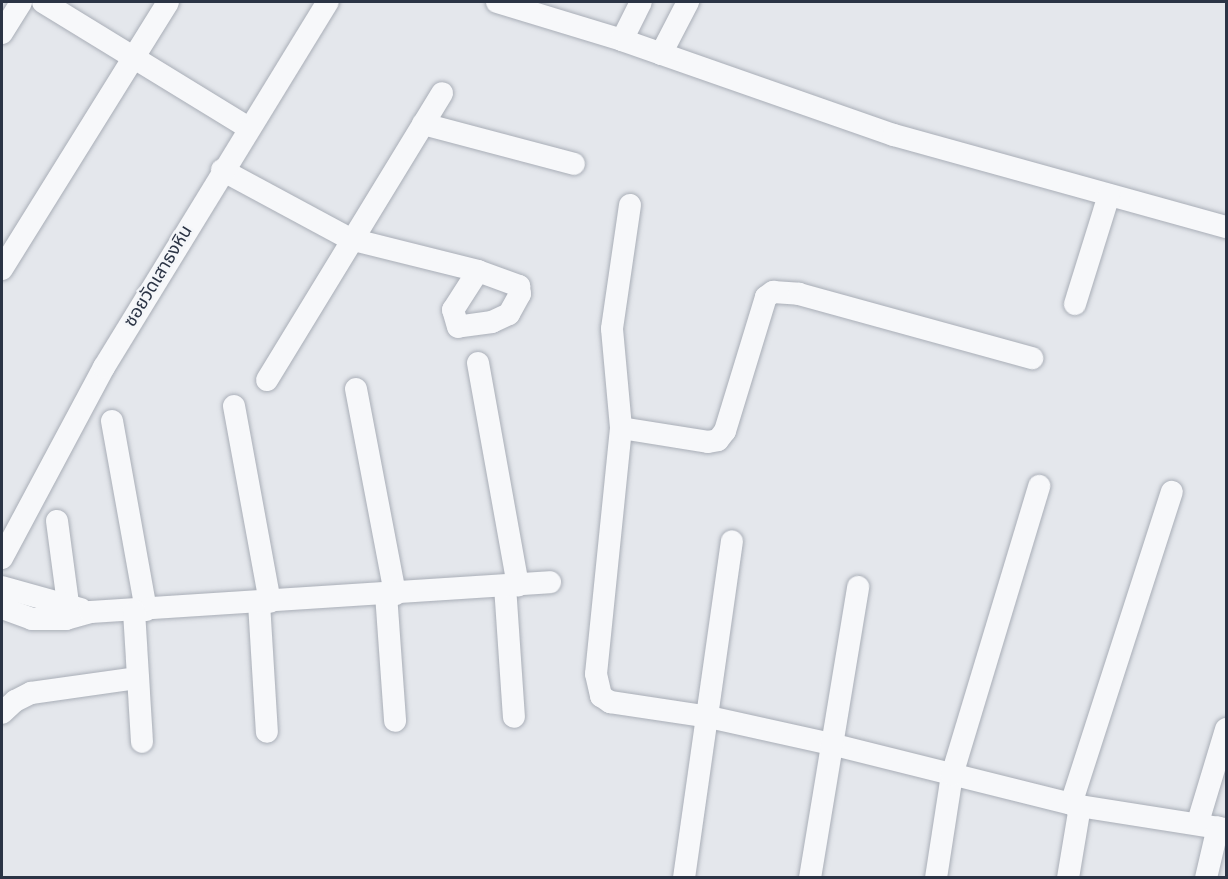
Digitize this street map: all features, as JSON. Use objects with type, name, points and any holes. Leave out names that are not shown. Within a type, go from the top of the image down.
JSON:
[{"type":"street","points":[[2,33],[21,2]]},
{"type":"street","points":[[43,2],[249,128]]},
{"type":"street","points":[[2,269],[168,2]]},
{"type":"street","name":"ซอยวัดเสาธงหิน","points":[[2,557],[8,530],[222,170],[328,2]]},
{"type":"street","points":[[497,2],[622,40],[894,135],[1227,227]]},
{"type":"street","points":[[622,40],[641,2]]},
{"type":"street","points":[[661,54],[688,2]]},
{"type":"street","points":[[267,380],[442,93]]},
{"type":"street","points":[[423,124],[574,164]]},
{"type":"street","points":[[222,170],[351,239],[478,271]]},
{"type":"street","points":[[1075,304],[1109,195]]},
{"type":"street","points":[[630,205],[612,329],[621,428],[596,674],[601,696],[610,702],[708,717],[831,744],[1075,805],[1214,826]]},
{"type":"street","points":[[621,428],[708,442],[718,440],[725,431],[766,297],[773,292],[799,294],[1032,358]]},
{"type":"street","points":[[478,363],[512,585],[514,717]]},
{"type":"street","points":[[356,389],[390,594],[395,721]]},
{"type":"street","points":[[234,406],[264,602],[267,732]]},
{"type":"street","points":[[112,421],[140,610],[138,678],[142,742]]},
{"type":"street","points":[[936,878],[952,775],[1039,486]]},
{"type":"street","points":[[1068,878],[1075,805],[1172,492]]},
{"type":"street","points":[[57,521],[67,611]]},
{"type":"street","points":[[684,878],[732,541]]},
{"type":"street","points":[[2,608],[32,619],[67,611],[140,610],[550,582]]},
{"type":"street","points":[[2,587],[67,611]]},
{"type":"street","points":[[810,878],[858,587]]},
{"type":"street","points":[[2,713],[15,701],[31,693],[138,678]]},
{"type":"street","points":[[1206,878],[1227,729]]}]
